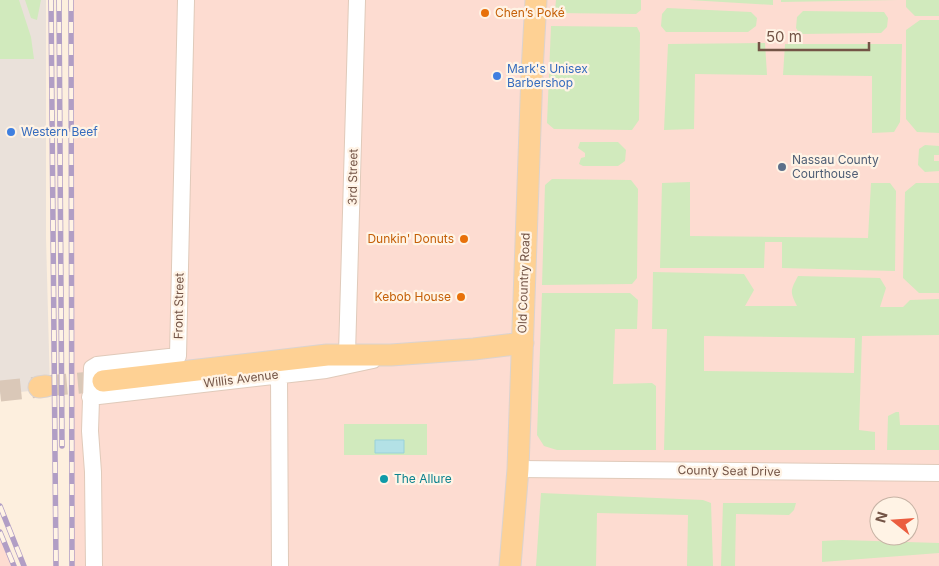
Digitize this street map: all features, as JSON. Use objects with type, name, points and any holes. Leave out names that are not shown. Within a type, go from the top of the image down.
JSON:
[{"type":"main road","name":"Old Country Road","points":[[510,566],[518,469],[536,0]]},
{"type":"main road","name":"Willis Avenue","points":[[96,389],[347,354],[391,355],[474,349],[523,343]]},
{"type":"street","name":"Front Street","points":[[94,566],[96,389],[91,372],[94,366],[178,356],[186,0]]},
{"type":"street","name":"3rd Street","points":[[347,354],[357,0]]},
{"type":"street","name":"Willis Avenue","points":[[96,389],[279,375],[354,365],[391,355]]},
{"type":"street","points":[[279,375],[280,566]]},
{"type":"street","name":"County Seat Drive","points":[[518,469],[939,473]]},
{"type":"shaded area","points":[[0,0],[46,0],[46,238],[50,389],[0,394]]},
{"type":"shaded area","points":[[71,0],[939,0],[939,566],[72,566]]},
{"type":"shaded area","points":[[0,532],[6,546],[14,566],[0,566]]},
{"type":"green space","points":[[0,0],[19,0],[31,37],[34,59],[0,59]]},
{"type":"green space","points":[[25,0],[41,0],[37,20],[31,18]]},
{"type":"green space","points":[[556,0],[641,0],[641,10],[636,14],[557,13],[555,10]]},
{"type":"green space","points":[[689,0],[773,0],[773,5]]},
{"type":"green space","points":[[781,0],[898,0],[781,2]]},
{"type":"green space","points":[[906,0],[939,0],[939,16],[915,16],[906,7]]},
{"type":"green space","points":[[667,8],[751,12],[757,18],[756,26],[748,32],[666,32],[661,26],[662,14]]},
{"type":"green space","points":[[803,11],[884,12],[888,18],[887,27],[881,33],[800,34],[796,28],[797,17]]},
{"type":"green space","points":[[920,20],[939,20],[939,133],[917,132],[906,119],[906,30]]},
{"type":"green space","points":[[551,26],[637,27],[640,33],[639,120],[632,130],[554,129],[547,123]]},
{"type":"green space","points":[[765,43],[767,75],[695,74],[694,129],[664,130],[668,44]]},
{"type":"green space","points":[[785,44],[902,44],[900,122],[894,132],[872,133],[872,76],[783,75]]},
{"type":"green space","points":[[580,142],[618,142],[626,150],[625,161],[618,166],[583,166],[579,164],[581,158],[585,157],[585,153],[578,148]]},
{"type":"green space","points":[[925,145],[939,146],[939,155],[934,155],[934,161],[939,161],[939,171],[925,172],[918,165],[919,149]]},
{"type":"green space","points":[[552,179],[631,180],[638,189],[637,278],[632,284],[542,285],[545,185]]},
{"type":"green space","points":[[690,182],[690,236],[868,238],[871,183],[890,183],[896,191],[895,271],[782,268],[782,242],[765,242],[764,268],[660,268],[662,183]]},
{"type":"green space","points":[[916,183],[939,183],[939,293],[919,293],[903,278],[905,192]]},
{"type":"green space","points":[[653,272],[744,274],[754,290],[745,306],[797,306],[792,291],[798,276],[880,278],[886,288],[880,307],[903,307],[910,300],[939,299],[939,335],[862,336],[859,430],[875,432],[875,450],[664,450],[667,329],[652,329]],"holes":[[[704,336],[855,338],[854,373],[704,371]]]},
{"type":"green space","points":[[542,293],[630,293],[638,300],[637,329],[615,329],[613,384],[652,383],[656,386],[656,450],[557,450],[544,446],[537,435]]},
{"type":"green space","points":[[899,412],[900,425],[939,425],[939,450],[887,450],[888,416]]},
{"type":"green space","points":[[344,424],[427,424],[427,455],[344,455]]},
{"type":"green space","points":[[541,493],[703,500],[711,503],[713,566],[687,566],[688,515],[597,513],[596,566],[536,566]]},
{"type":"green space","points":[[723,503],[796,503],[794,510],[789,515],[736,514],[735,566],[721,566]]},
{"type":"green space","points":[[822,541],[869,541],[869,546],[919,546],[919,542],[939,543],[939,553],[822,562]]},
{"type":"water","points":[[375,440],[404,440],[404,453],[375,453]]},
{"type":"tunnel","points":[[46,386],[103,381]]},
{"type":"tunnel","points":[[0,391],[39,387]]},
{"type":"railway","points":[[51,0],[56,566]]},
{"type":"railway","points":[[59,0],[62,446]]},
{"type":"railway","points":[[71,0],[72,566]]},
{"type":"railway","points":[[0,506],[24,566]]},
{"type":"railway","points":[[0,532],[14,566]]},
{"type":"place","name":"Chen’s Poké","points":[[485,13]]},
{"type":"place","name":"Mark's Unisex Barbershop","points":[[497,76]]},
{"type":"place","name":"Western Beef","points":[[11,132]]},
{"type":"place","name":"Nassau County Courthouse","points":[[782,167]]},
{"type":"place","name":"Dunkin' Donuts","points":[[464,239]]},
{"type":"place","name":"Kebob House","points":[[461,297]]},
{"type":"place","name":"The Allure","points":[[384,479]]}]
